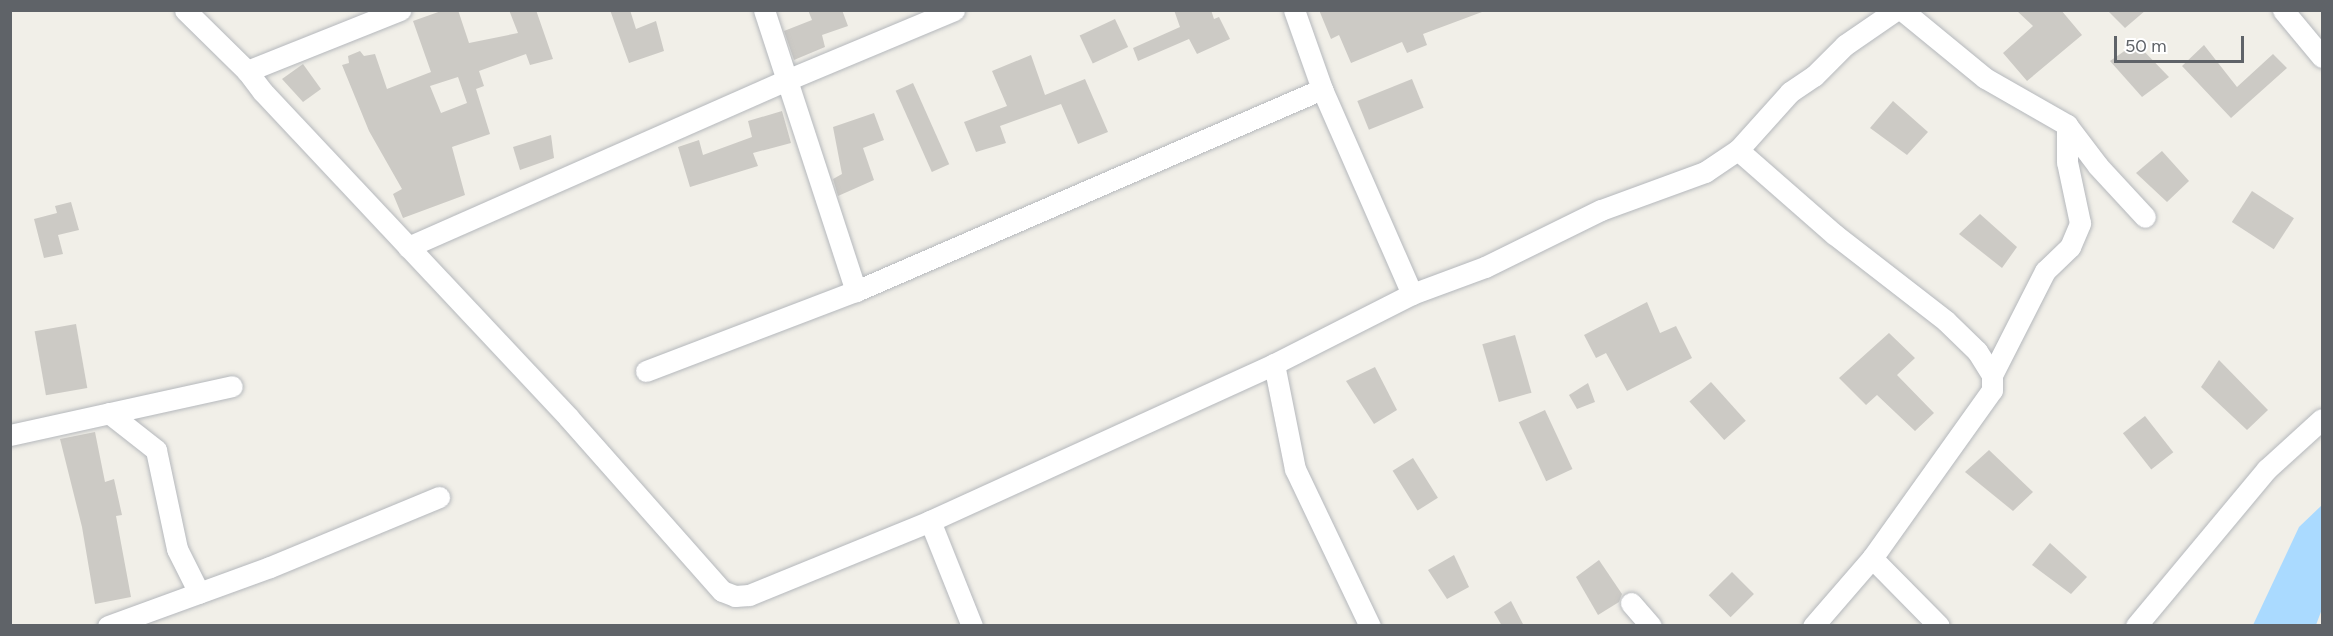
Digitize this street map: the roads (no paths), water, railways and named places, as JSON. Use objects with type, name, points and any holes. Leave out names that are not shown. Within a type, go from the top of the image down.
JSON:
[{"type":"street","points":[[185,10],[247,70],[408,248],[568,417],[722,591],[735,596],[749,595],[930,521],[1274,364],[1412,294],[1485,267],[1601,210],[1705,172],[1738,150],[1790,92],[1814,76],[1845,45],[1896,10]]},
{"type":"street","points":[[247,70],[400,10]]},
{"type":"street","points":[[764,10],[856,291]]},
{"type":"street","points":[[408,248],[787,80],[954,10]]},
{"type":"street","points":[[1294,10],[1322,89],[1412,294]]},
{"type":"street","points":[[1902,10],[1985,78],[2067,125],[2098,166],[2145,217]]},
{"type":"street","points":[[2283,10],[2322,57]]},
{"type":"street","points":[[646,371],[856,291],[1322,89]]},
{"type":"street","points":[[1813,626],[1872,558],[1992,390],[1992,375],[2045,271],[2070,247],[2080,223],[2067,162],[2067,125]]},
{"type":"street","points":[[1738,150],[1834,234],[1947,321],[1977,351],[1992,375]]},
{"type":"street","points":[[1274,364],[1295,469],[1370,626]]},
{"type":"street","points":[[10,435],[232,386]]},
{"type":"street","points":[[109,413],[156,450],[177,549],[199,593]]},
{"type":"street","points":[[2136,626],[2267,469],[2322,419]]},
{"type":"street","points":[[108,626],[199,593],[439,497]]},
{"type":"street","points":[[930,521],[972,626]]},
{"type":"street","points":[[1872,558],[1939,626]]},
{"type":"street","points":[[1631,603],[1651,626]]},
{"type":"water","points":[[2322,505],[2322,609],[2316,625],[2253,625],[2299,527]]}]
